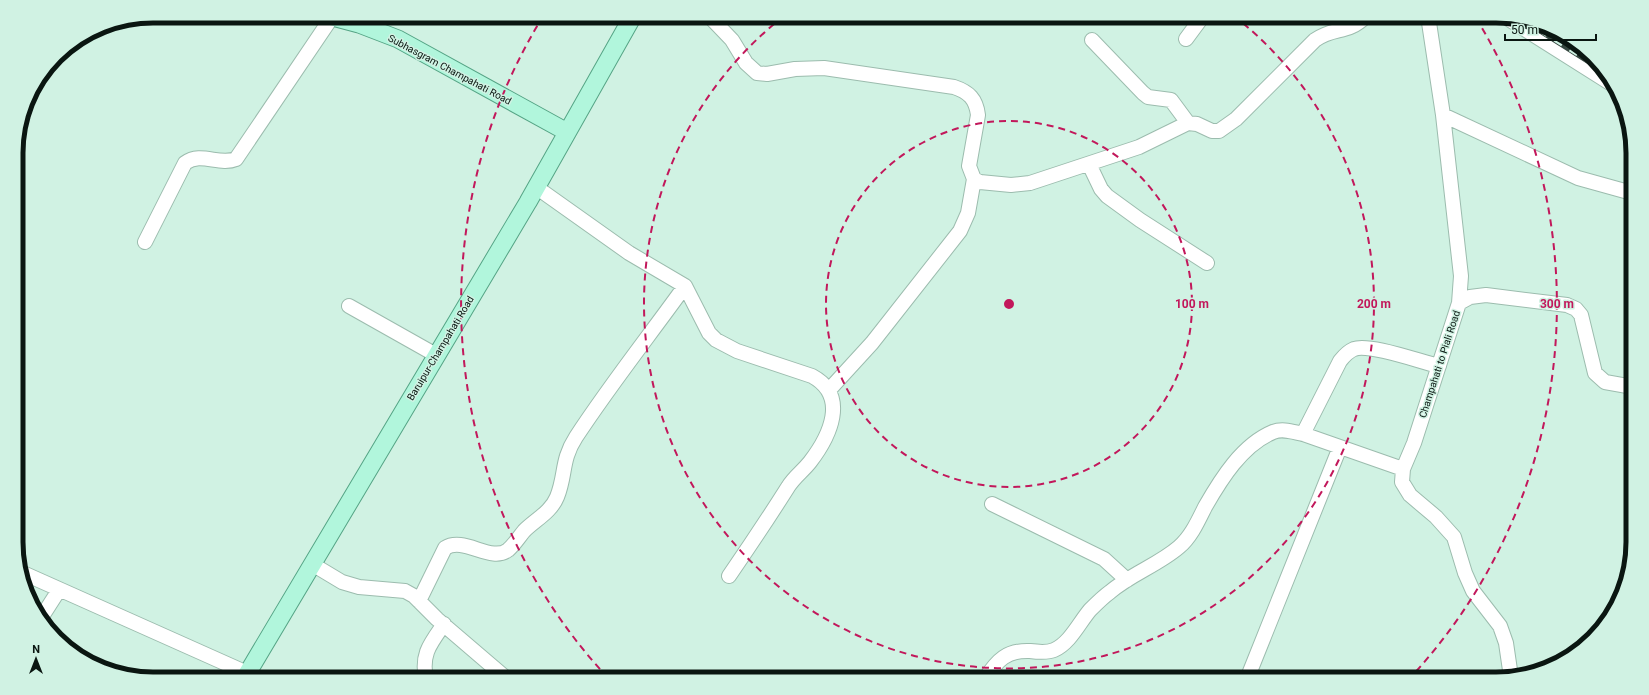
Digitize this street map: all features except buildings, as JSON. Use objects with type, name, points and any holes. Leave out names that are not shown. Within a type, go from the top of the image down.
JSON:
[{"type":"main road","name":"Subhasgram Champahati Road","points":[[355,23],[398,39],[567,132]]},
{"type":"main road","name":"Baruipur-Champahati Road","points":[[247,672],[536,187],[629,23]]},
{"type":"street","points":[[145,242],[185,162],[192,158],[199,157],[228,162],[236,160],[325,23]]},
{"type":"street","points":[[716,23],[732,40],[746,63],[757,73],[767,74],[795,69],[824,68],[954,87],[966,91],[973,98],[977,106],[978,115],[970,166],[974,179],[968,213],[960,231],[872,343],[829,390]]},
{"type":"street","points":[[1186,39],[1198,23]]},
{"type":"street","points":[[974,179],[995,185],[1030,183],[1139,147],[1188,123],[1197,124],[1212,131],[1219,131],[1227,126],[1315,40],[1331,32],[1350,29],[1360,23]]},
{"type":"street","name":"Champahati to Piali Road","points":[[1403,469],[1414,443],[1459,303],[1461,276],[1444,115],[1429,23]]},
{"type":"street","points":[[1517,24],[1602,78]]},
{"type":"street","points":[[1092,40],[1143,93],[1148,97],[1171,100],[1188,123]]},
{"type":"street","points":[[1444,115],[1578,178],[1626,191]]},
{"type":"street","points":[[1089,164],[1106,196],[1140,220],[1207,263]]},
{"type":"street","points":[[536,187],[629,253],[685,286],[709,333],[716,340],[737,351],[812,376],[823,382],[833,398],[833,412],[821,446],[810,462],[795,477],[729,576]]},
{"type":"street","points":[[419,601],[444,548],[456,544],[493,553],[503,553],[509,549],[533,522],[553,506],[558,495],[567,452],[685,286]]},
{"type":"street","points":[[1459,303],[1470,297],[1486,295],[1567,305],[1576,309],[1582,315],[1595,373],[1605,382],[1626,386]]},
{"type":"street","points":[[349,306],[436,355]]},
{"type":"street","points":[[1303,434],[1340,362],[1347,352],[1356,348],[1372,348],[1439,366]]},
{"type":"street","points":[[990,672],[994,665],[1008,654],[1016,651],[1053,651],[1064,645],[1091,610],[1110,591],[1169,555],[1180,546],[1190,535],[1215,490],[1234,464],[1252,445],[1274,432],[1287,430],[1303,434],[1403,469],[1402,482],[1410,495],[1446,526],[1454,537],[1465,573],[1473,591],[1500,626],[1506,643],[1510,671]]},
{"type":"street","points":[[1250,672],[1340,447]]},
{"type":"street","points":[[992,504],[1104,559],[1127,580]]},
{"type":"street","points":[[312,564],[342,582],[359,586],[405,591],[419,601],[499,672]]},
{"type":"street","points":[[27,575],[236,672]]},
{"type":"street","points":[[44,613],[59,590]]},
{"type":"street","points":[[425,672],[425,654],[444,624]]},
{"type":"railway","points":[[1538,30],[1589,62]]}]
